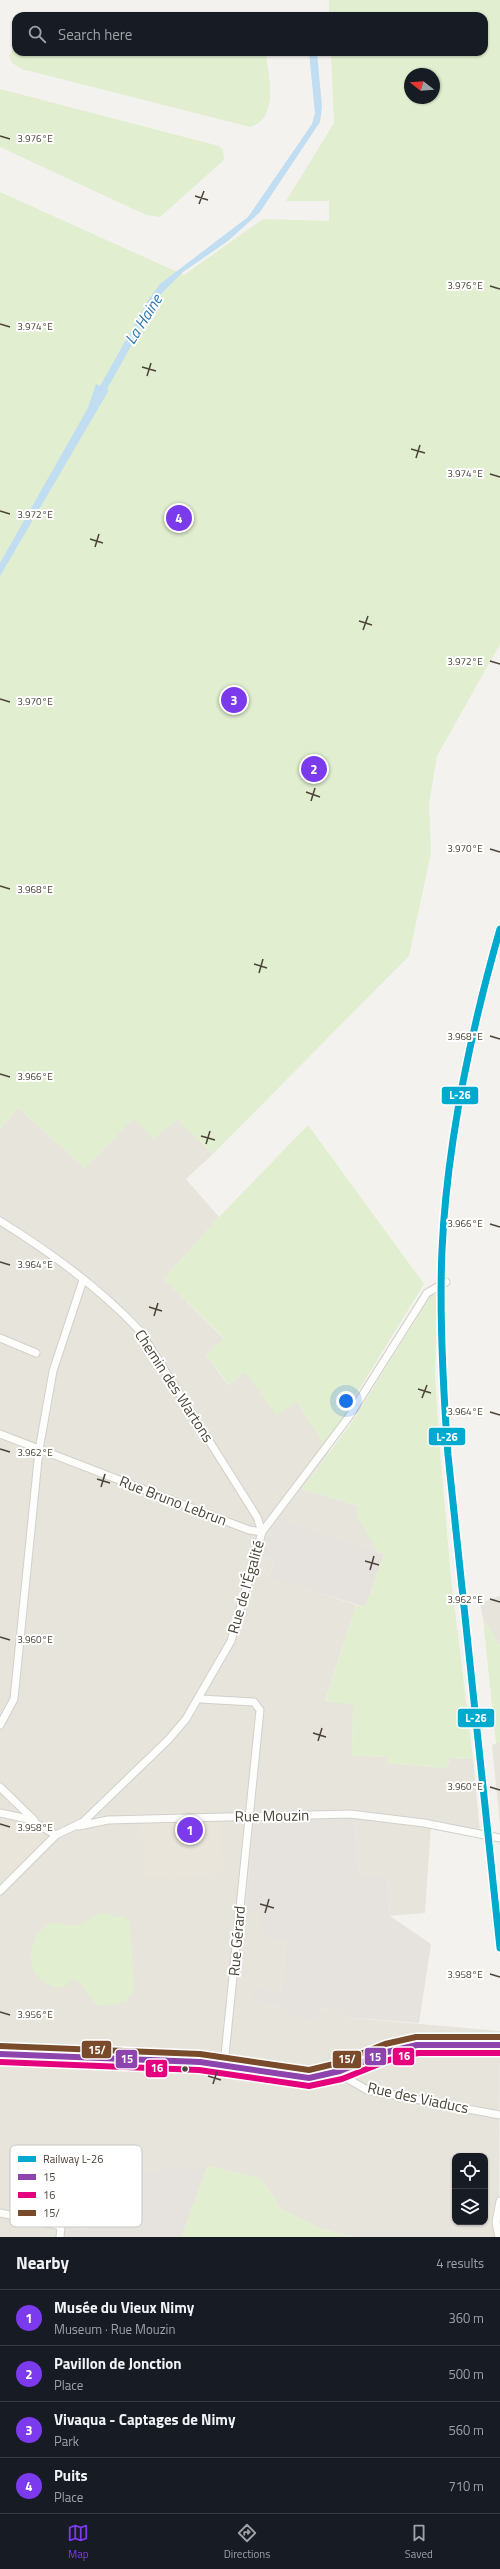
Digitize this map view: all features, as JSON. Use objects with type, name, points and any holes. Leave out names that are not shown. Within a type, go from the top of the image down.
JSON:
[{"type":"main road","name":"Rue des Viaducs","points":[[0,2054],[224,2065],[309,2078],[340,2071],[387,2052],[417,2045],[500,2044]]},
{"type":"street","name":"Chemin des Wartons","points":[[0,1221],[83,1280],[120,1310],[140,1331],[257,1516],[262,1532]]},
{"type":"street","points":[[0,1725],[14,1699],[39,1450],[54,1360],[83,1280]]},
{"type":"street","name":"Rue de l'Égalité","points":[[56,1835],[83,1822],[168,1740],[186,1719],[200,1699],[231,1641],[262,1532],[348,1418],[427,1293],[446,1282]]},
{"type":"street","points":[[0,1338],[36,1353]]},
{"type":"street","name":"Rue Bruno Lebrun","points":[[0,1434],[249,1530],[262,1532]]},
{"type":"street","name":"Rue Gérard","points":[[200,1699],[254,1702],[259,1706],[224,2065]]},
{"type":"street","points":[[0,1787],[40,1825]]},
{"type":"street","points":[[0,1813],[28,1819],[56,1835],[0,1891]]},
{"type":"street","name":"Rue Mouzin","points":[[56,1835],[108,1820],[350,1814],[500,1838]]},
{"type":"street","name":"Rue des Viaducs","points":[[340,2071],[348,2079],[367,2090],[500,2115]]},
{"type":"street","points":[[499,2237],[496,2222],[500,2201]]},
{"type":"street","points":[[0,2213],[10,2215]]},
{"type":"street","points":[[60,2237],[61,2227]]},
{"type":"shaded area","points":[[18,1108],[85,1168],[133,1118],[177,1119],[213,1154],[186,1179],[219,1217],[164,1279],[224,1339],[206,1355],[228,1385],[245,1372],[297,1402],[329,1452],[302,1489],[358,1506],[357,1517],[378,1549],[378,1552],[286,1521],[288,1516],[261,1556],[274,1560],[269,1576],[356,1605],[325,1701],[353,1704],[352,1755],[386,1757],[386,1763],[447,1768],[450,1758],[473,1759],[480,1833],[431,1825],[425,1913],[390,1916],[388,1876],[359,1876],[354,1819],[254,1821],[245,1912],[259,1914],[286,1939],[281,1993],[254,1986],[250,1999],[287,2010],[286,2013],[319,2008],[343,2013],[342,2017],[500,2031],[499,2237],[352,2237],[322,2229],[281,2209],[260,2178],[207,2166],[181,2237],[158,2237],[150,2214],[142,2214],[142,2145],[10,2145],[10,2227],[61,2227],[60,2237],[0,2237],[0,1129]]},
{"type":"shaded area","points":[[283,1514],[288,1516],[287,1521],[384,1554],[365,1607],[269,1577],[274,1560],[261,1556],[265,1543]]},
{"type":"shaded area","points":[[500,1596],[500,1646],[483,1619],[480,1603]]},
{"type":"shaded area","points":[[500,1742],[500,1826],[492,1745]]},
{"type":"shaded area","points":[[0,1813],[17,1816],[56,1835],[14,1876],[0,1864]]},
{"type":"shaded area","points":[[221,1817],[223,1873],[168,1878],[167,1875],[145,1877],[141,1819]]},
{"type":"shaded area","points":[[354,1819],[359,1876],[388,1876],[390,1916],[431,1944],[419,2023],[342,2017],[342,2013],[320,2008],[316,2022],[286,2013],[287,2010],[250,1999],[254,1986],[281,1993],[286,1940],[266,1937],[259,1914],[245,1912],[254,1821]]},
{"type":"shaded area","points":[[207,2166],[181,2237],[158,2237],[150,2214],[142,2214],[142,2172]]},
{"type":"shaded area","points":[[142,2214],[150,2214],[158,2237],[60,2237],[61,2227],[86,2229],[90,2227],[142,2227]]},
{"type":"shaded area","points":[[69,2227],[90,2227],[86,2229]]},
{"type":"green space","points":[[329,0],[500,0],[500,644],[437,756],[429,804],[431,853],[409,956],[213,1154],[177,1119],[154,1139],[133,1118],[85,1168],[18,1108],[0,1129],[0,192],[184,275],[263,219],[329,221],[329,201],[286,201],[334,123],[331,56],[488,56],[488,12],[329,12]]},
{"type":"green space","points":[[12,50],[12,56],[266,56],[270,84],[269,106],[265,115],[259,122],[250,127],[22,69],[12,63],[9,56]]},
{"type":"green space","points":[[0,89],[219,146],[223,150],[224,160],[160,217],[146,215],[0,147]]},
{"type":"green space","points":[[308,1125],[424,1284],[349,1406],[352,1412],[326,1448],[297,1402],[276,1415],[245,1372],[229,1385],[206,1355],[224,1338],[164,1279],[219,1217]]},
{"type":"green space","points":[[432,1294],[437,1295],[435,1377],[451,1578],[473,1759],[450,1758],[447,1768],[386,1763],[386,1757],[352,1755],[353,1704],[325,1702],[356,1605],[365,1607],[384,1554],[378,1552],[357,1517],[358,1506],[302,1489],[350,1425]]},
{"type":"green space","points":[[483,1619],[500,1646],[500,1742],[496,1744]]},
{"type":"green space","points":[[108,1913],[114,1917],[123,1916],[130,1922],[134,1991],[126,2002],[100,2006],[94,2003],[81,1984],[74,1979],[65,1986],[56,1988],[38,1977],[34,1971],[31,1956],[35,1940],[43,1928],[52,1923],[77,1925],[98,1915]]},
{"type":"green space","points":[[207,2166],[260,2178],[281,2209],[322,2229],[352,2237],[181,2237]]},
{"type":"water","name":"La Haine","points":[[309,56],[317,56],[322,107],[320,122],[260,212],[228,241],[183,272],[159,296],[107,389],[109,390],[0,576],[0,563],[88,408],[96,384],[100,386],[149,299],[160,284],[248,217],[312,124],[315,113]]},
{"type":"rail line","name":"L-26","points":[[500,929],[479,1008],[455,1128],[445,1209],[442,1250],[441,1301],[443,1378],[448,1455],[500,1948]]},
{"type":"transit line","name":"15/","points":[[0,2046],[200,2054],[309,2070],[338,2063],[385,2044],[416,2037],[500,2037]]},
{"type":"transit line","name":"15","points":[[0,2054],[200,2062],[309,2078],[340,2071],[387,2052],[417,2045],[500,2045]]},
{"type":"transit line","name":"16","points":[[0,2062],[199,2070],[309,2086],[342,2079],[389,2060],[418,2053],[500,2053]]},
{"type":"place","name":"Puits","points":[[179,518]]},
{"type":"place","name":"Vivaqua - Captages de Nimy","points":[[234,700]]},
{"type":"place","name":"Pavillon de Jonction","points":[[314,769]]},
{"type":"place","name":"Musée du Vieux Nimy","points":[[190,1830]]}]
